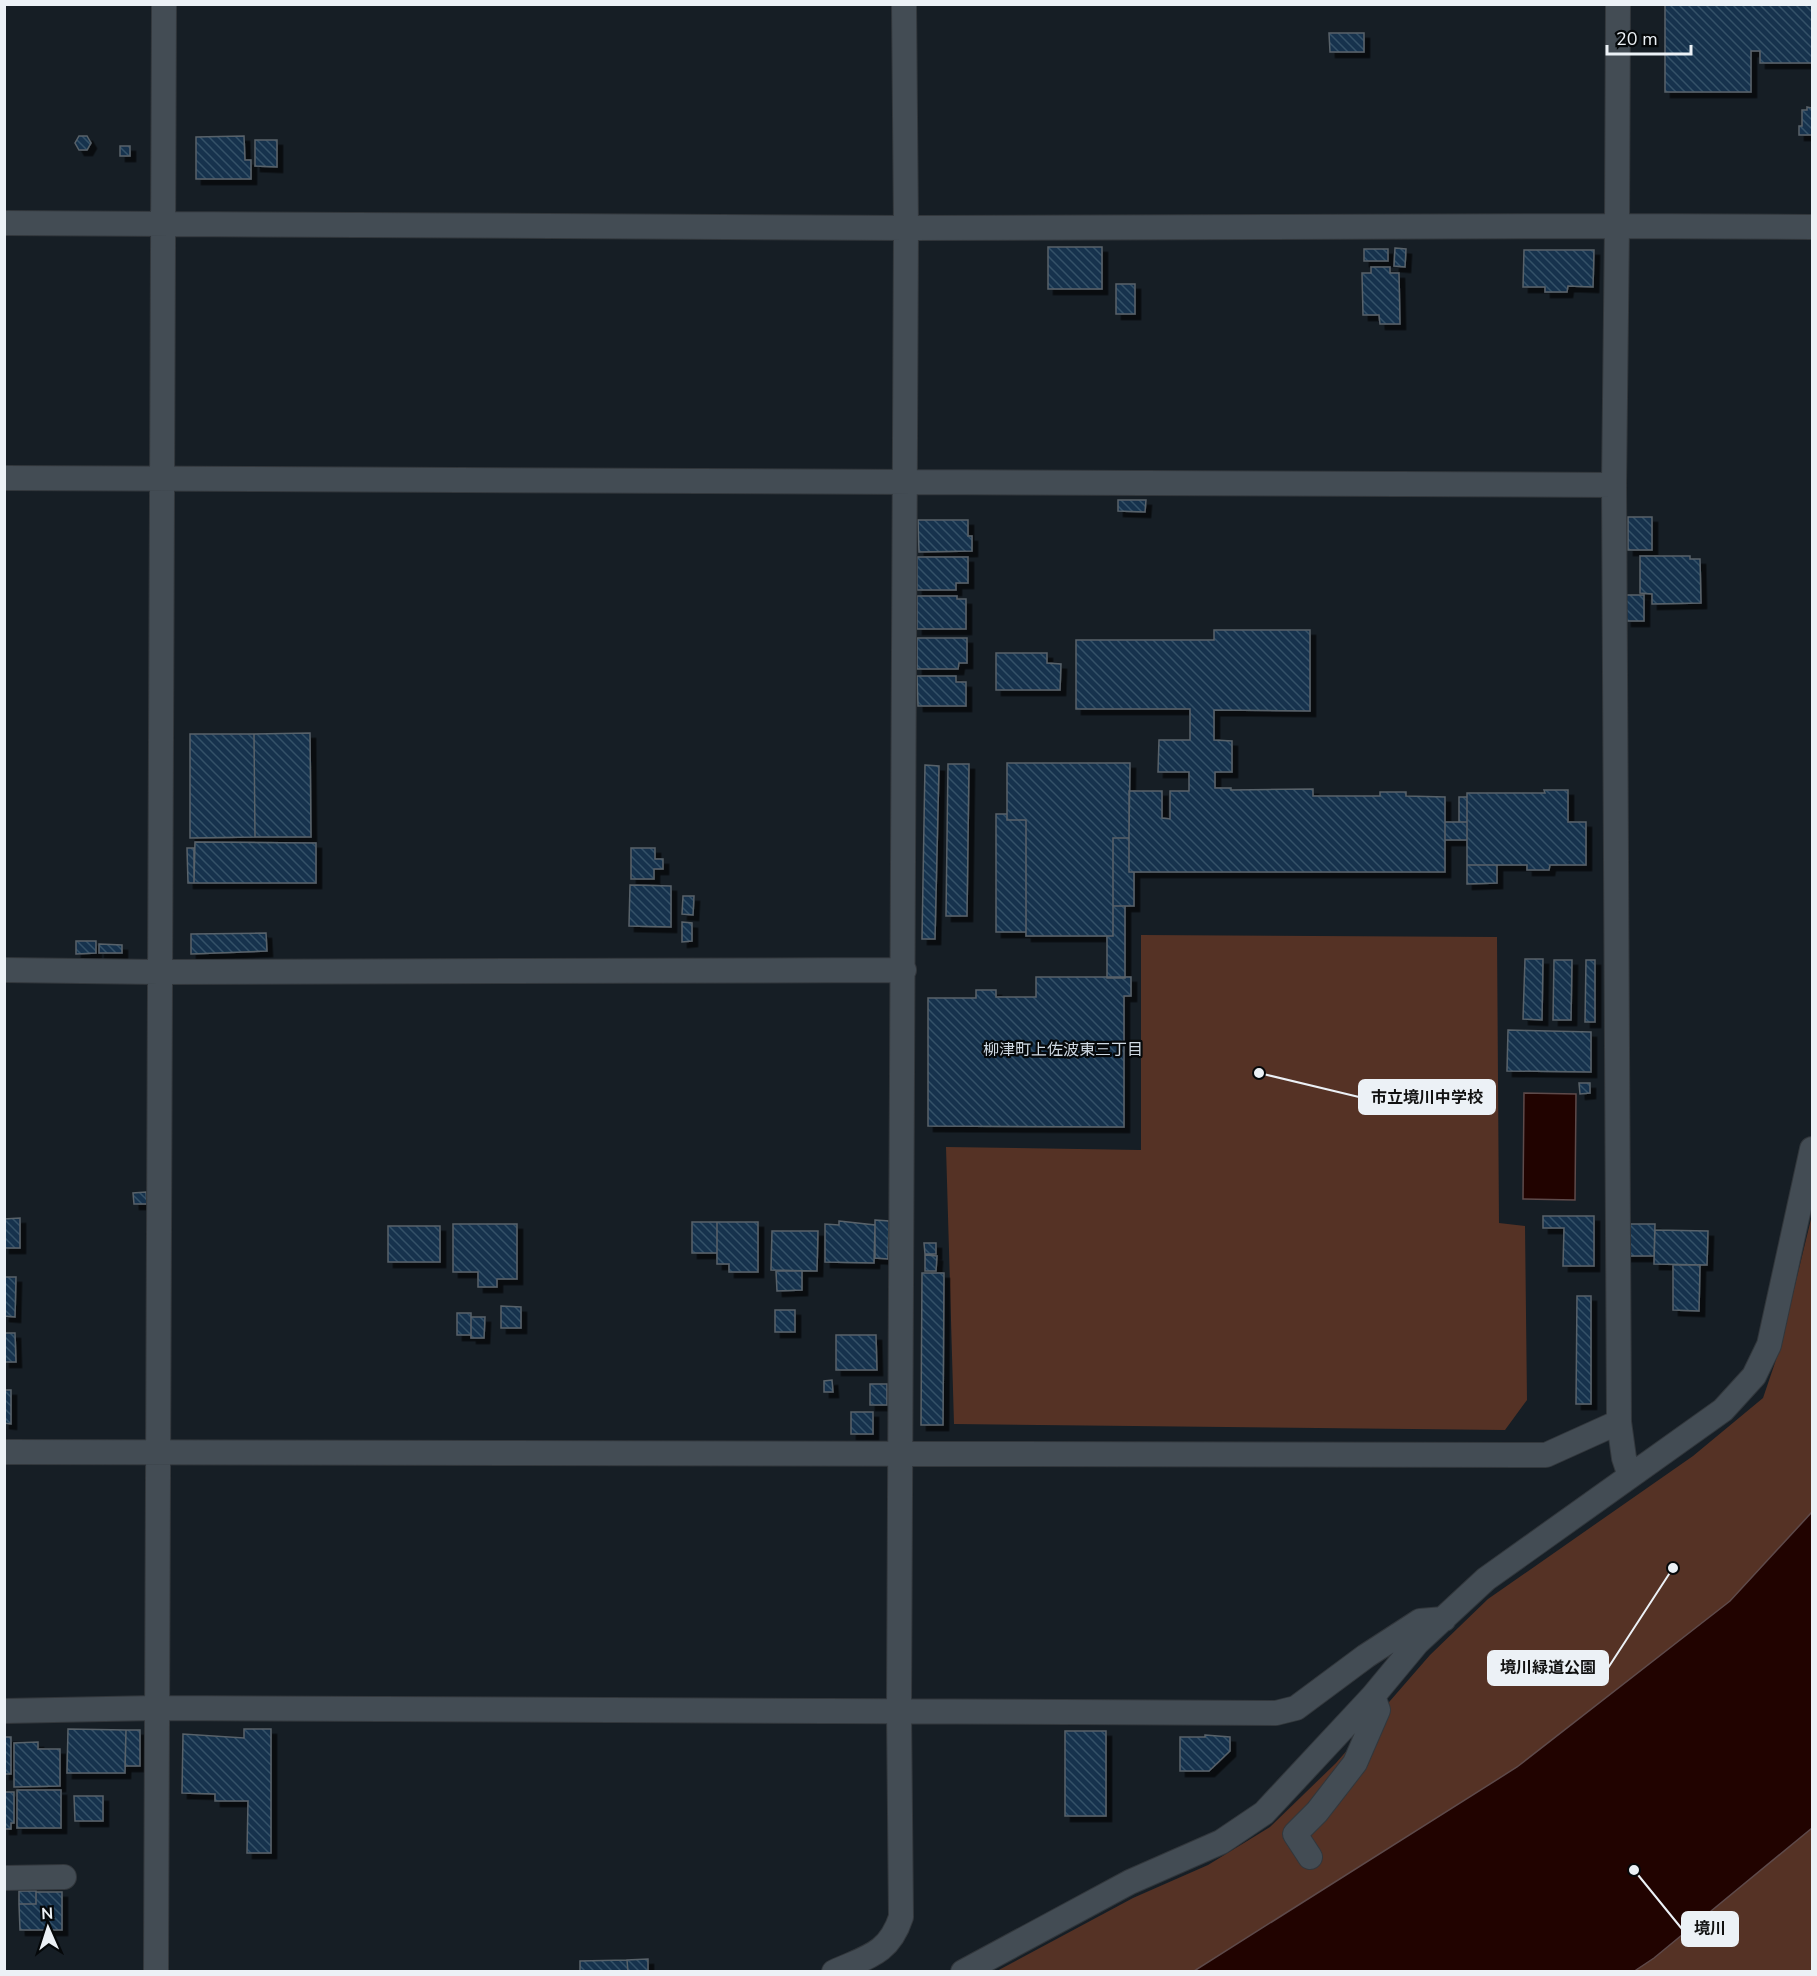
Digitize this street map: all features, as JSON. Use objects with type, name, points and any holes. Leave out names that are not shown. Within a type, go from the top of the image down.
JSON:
[{"type":"street","points":[[156,1971],[164,4]]},
{"type":"street","points":[[834,1971],[877,1953],[895,1935],[901,1917],[899,1711],[906,228],[904,4]]},
{"type":"street","points":[[1618,4],[1614,485],[1619,1422],[1624,1458],[1630,1476]]},
{"type":"street","points":[[4,223],[906,228],[1812,227]]},
{"type":"street","points":[[4,478],[1614,485]]},
{"type":"street","points":[[4,970],[159,972],[904,970]]},
{"type":"street","points":[[963,1971],[1130,1882],[1221,1842],[1264,1813],[1372,1696],[1417,1643],[1486,1579],[1723,1410],[1754,1376],[1769,1345],[1812,1149]]},
{"type":"street","points":[[4,1452],[1545,1455],[1619,1422]]},
{"type":"street","points":[[4,1711],[156,1708],[1276,1713],[1296,1708],[1366,1656],[1420,1621],[1444,1619]]},
{"type":"street","points":[[1310,1857],[1295,1834],[1317,1812],[1354,1763],[1378,1710],[1372,1696]]},
{"type":"street","points":[[4,1878],[64,1877]]},
{"type":"shaded area","points":[[1141,935],[1497,937],[1499,1223],[1525,1226],[1527,1400],[1505,1430],[954,1424],[946,1147],[1141,1150]]},
{"type":"shaded area","points":[[1524,1093],[1576,1094],[1575,1200],[1523,1199]]},
{"type":"shaded area","points":[[1812,1215],[1812,1971],[995,1972],[1133,1898],[1208,1865],[1270,1827],[1336,1763],[1430,1655],[1488,1599],[1693,1456],[1763,1398],[1779,1351]]},
{"type":"shaded area","points":[[1812,1512],[1812,1828],[1654,1958],[1633,1972],[1194,1971],[1517,1767],[1730,1601]]},
{"type":"building","points":[[1665,4],[1812,4],[1812,63],[1760,63],[1760,51],[1751,51],[1751,92],[1665,92]]},
{"type":"building","points":[[1329,33],[1364,33],[1364,52],[1330,52]]},
{"type":"building","points":[[1807,107],[1812,108],[1812,135],[1799,135],[1799,126],[1802,126],[1802,110],[1807,110]]},
{"type":"building","points":[[79,136],[87,136],[91,143],[87,150],[79,150],[75,143]]},
{"type":"building","points":[[244,136],[245,160],[251,160],[251,179],[196,179],[196,137]]},
{"type":"building","points":[[255,140],[277,140],[277,167],[255,166]]},
{"type":"building","points":[[120,146],[130,146],[130,156],[120,156]]},
{"type":"building","points":[[1048,247],[1102,247],[1102,289],[1048,289]]},
{"type":"building","points":[[1395,248],[1406,249],[1405,267],[1394,266]]},
{"type":"building","points":[[1364,249],[1388,249],[1388,261],[1364,261]]},
{"type":"building","points":[[1524,250],[1594,250],[1593,287],[1568,286],[1567,292],[1545,292],[1545,287],[1523,287]]},
{"type":"building","points":[[1371,267],[1390,267],[1390,273],[1399,273],[1400,324],[1380,324],[1379,315],[1363,315],[1362,273],[1371,273]]},
{"type":"building","points":[[1116,284],[1135,284],[1135,314],[1116,314]]},
{"type":"building","points":[[1118,500],[1146,500],[1145,512],[1118,511]]},
{"type":"building","points":[[1628,517],[1652,517],[1652,550],[1628,550]]},
{"type":"building","points":[[918,520],[968,520],[968,536],[972,536],[972,551],[919,552]]},
{"type":"building","points":[[1640,556],[1690,556],[1690,559],[1700,559],[1701,603],[1652,604],[1652,594],[1640,593]]},
{"type":"building","points":[[917,557],[968,557],[968,583],[956,583],[956,590],[917,590]]},
{"type":"building","points":[[1626,595],[1644,595],[1644,621],[1626,621]]},
{"type":"building","points":[[917,596],[957,596],[957,599],[966,599],[966,629],[917,629]]},
{"type":"building","points":[[1214,630],[1310,630],[1310,711],[1214,710],[1214,740],[1232,741],[1232,772],[1215,772],[1215,788],[1231,788],[1231,790],[1313,789],[1313,796],[1380,796],[1380,792],[1406,792],[1406,796],[1445,797],[1445,872],[1129,872],[1129,791],[1162,791],[1162,818],[1170,819],[1170,791],[1189,791],[1189,772],[1158,772],[1159,740],[1190,740],[1190,709],[1076,709],[1076,640],[1214,640]]},
{"type":"building","points":[[917,638],[967,638],[967,663],[959,663],[958,669],[917,669]]},
{"type":"building","points":[[996,653],[1047,653],[1047,663],[1061,664],[1060,690],[996,690]]},
{"type":"building","points":[[917,676],[956,676],[956,682],[966,682],[966,706],[918,706]]},
{"type":"building","points":[[310,733],[311,837],[255,837],[254,734]]},
{"type":"building","points":[[190,734],[254,734],[255,837],[190,838]]},
{"type":"building","points":[[1007,763],[1130,763],[1129,838],[1113,838],[1113,936],[1026,936],[1026,820],[1007,820]]},
{"type":"building","points":[[948,764],[969,764],[967,916],[946,916]]},
{"type":"building","points":[[925,765],[939,766],[935,939],[922,939]]},
{"type":"building","points":[[1544,790],[1568,790],[1568,822],[1586,822],[1586,865],[1550,865],[1549,870],[1527,870],[1527,865],[1467,865],[1467,793],[1545,793]]},
{"type":"building","points":[[1459,797],[1467,797],[1467,822],[1459,822]]},
{"type":"building","points":[[996,814],[1007,814],[1007,820],[1026,820],[1026,932],[996,932]]},
{"type":"building","points":[[1445,822],[1467,822],[1467,840],[1445,840]]},
{"type":"building","points":[[1113,838],[1129,838],[1129,872],[1134,872],[1134,906],[1113,906]]},
{"type":"building","points":[[195,842],[316,843],[316,883],[194,883]]},
{"type":"building","points":[[187,848],[194,848],[194,883],[188,883]]},
{"type":"building","points":[[631,848],[655,848],[655,859],[663,859],[663,869],[654,869],[654,879],[631,879]]},
{"type":"building","points":[[1467,865],[1497,865],[1497,883],[1467,884]]},
{"type":"building","points":[[630,885],[671,886],[671,927],[629,926]]},
{"type":"building","points":[[683,896],[694,896],[693,915],[682,914]]},
{"type":"building","points":[[1113,906],[1125,906],[1125,978],[1107,978],[1107,936],[1113,936]]},
{"type":"building","points":[[682,922],[692,923],[692,941],[682,942]]},
{"type":"building","points":[[266,933],[267,951],[191,954],[191,934]]},
{"type":"building","points":[[76,941],[96,941],[96,953],[76,954]]},
{"type":"building","points":[[99,944],[122,945],[122,953],[99,953]]},
{"type":"building","points":[[1525,959],[1543,959],[1542,1020],[1523,1019]]},
{"type":"building","points":[[1554,960],[1572,960],[1571,1020],[1553,1020]]},
{"type":"building","points":[[1586,960],[1595,960],[1595,1022],[1585,1022]]},
{"type":"building","points":[[1036,977],[1131,977],[1131,996],[1124,996],[1124,1127],[928,1126],[928,998],[976,998],[976,990],[996,990],[996,997],[1036,997]]},
{"type":"building","points":[[1508,1030],[1591,1032],[1591,1072],[1507,1071]]},
{"type":"building","points":[[1579,1083],[1590,1083],[1590,1093],[1580,1094]]},
{"type":"building","points":[[146,1192],[147,1204],[134,1204],[133,1193]]},
{"type":"building","points":[[1543,1216],[1594,1216],[1594,1266],[1563,1266],[1564,1228],[1543,1228]]},
{"type":"building","points":[[20,1218],[20,1248],[4,1248],[4,1219]]},
{"type":"building","points":[[875,1220],[889,1221],[888,1259],[875,1258]]},
{"type":"building","points":[[839,1221],[875,1225],[874,1263],[825,1262],[825,1224],[839,1225]]},
{"type":"building","points":[[692,1222],[717,1222],[717,1253],[692,1253]]},
{"type":"building","points":[[717,1222],[758,1222],[758,1272],[729,1272],[729,1264],[717,1264]]},
{"type":"building","points":[[453,1224],[517,1224],[517,1279],[497,1279],[497,1287],[478,1287],[478,1272],[453,1272]]},
{"type":"building","points":[[1624,1224],[1655,1224],[1654,1256],[1624,1256]]},
{"type":"building","points":[[388,1226],[440,1226],[440,1262],[388,1262]]},
{"type":"building","points":[[1655,1230],[1708,1231],[1707,1265],[1654,1264]]},
{"type":"building","points":[[772,1231],[818,1231],[817,1271],[771,1270]]},
{"type":"building","points":[[924,1243],[936,1243],[936,1254],[925,1254]]},
{"type":"building","points":[[925,1255],[937,1256],[936,1271],[925,1271]]},
{"type":"building","points":[[1673,1265],[1700,1265],[1699,1311],[1673,1310]]},
{"type":"building","points":[[776,1271],[802,1271],[802,1290],[777,1291]]},
{"type":"building","points":[[922,1273],[944,1273],[943,1425],[921,1425]]},
{"type":"building","points":[[4,1277],[16,1277],[15,1317],[4,1316]]},
{"type":"building","points":[[1577,1296],[1591,1296],[1591,1404],[1576,1404]]},
{"type":"building","points":[[501,1306],[521,1307],[521,1328],[501,1328]]},
{"type":"building","points":[[775,1310],[795,1310],[795,1332],[775,1332]]},
{"type":"building","points":[[457,1313],[471,1313],[471,1335],[457,1335]]},
{"type":"building","points":[[471,1317],[485,1317],[484,1338],[471,1338]]},
{"type":"building","points":[[4,1333],[15,1333],[16,1362],[4,1362]]},
{"type":"building","points":[[836,1335],[876,1335],[877,1370],[836,1370]]},
{"type":"building","points":[[832,1380],[833,1392],[824,1392],[824,1381]]},
{"type":"building","points":[[870,1384],[887,1384],[887,1405],[870,1405]]},
{"type":"building","points":[[4,1390],[11,1390],[11,1424],[4,1423]]},
{"type":"building","points":[[851,1412],[873,1412],[873,1434],[851,1434]]},
{"type":"building","points":[[68,1729],[126,1730],[125,1773],[67,1773]]},
{"type":"building","points":[[244,1729],[271,1729],[271,1853],[247,1853],[248,1801],[215,1801],[215,1794],[182,1793],[183,1734],[244,1738]]},
{"type":"building","points":[[126,1730],[140,1730],[140,1766],[125,1766]]},
{"type":"building","points":[[1065,1731],[1106,1731],[1106,1816],[1065,1816]]},
{"type":"building","points":[[1205,1735],[1230,1737],[1230,1751],[1209,1771],[1180,1771],[1180,1737],[1205,1737]]},
{"type":"building","points":[[4,1737],[11,1737],[11,1774],[4,1774]]},
{"type":"building","points":[[38,1742],[38,1749],[60,1749],[60,1786],[14,1787],[14,1743]]},
{"type":"building","points":[[17,1790],[61,1790],[61,1828],[17,1828]]},
{"type":"building","points":[[4,1792],[14,1792],[14,1823],[11,1823],[11,1829],[4,1829]]},
{"type":"building","points":[[74,1796],[103,1796],[103,1821],[75,1821]]},
{"type":"building","points":[[19,1891],[36,1891],[36,1904],[19,1904]]},
{"type":"building","points":[[36,1892],[62,1892],[62,1930],[20,1930],[19,1904],[36,1904]]},
{"type":"building","points":[[648,1959],[648,1972],[628,1972],[627,1960]]},
{"type":"building","points":[[627,1960],[628,1972],[580,1972],[580,1961]]},
{"type":"place","name":"市立境川中学校","points":[[1259,1073]]},
{"type":"place","name":"境川緑道公園","points":[[1673,1568]]},
{"type":"place","name":"境川","points":[[1634,1870]]},
{"type":"district","name":"柳津町上佐波東三丁目","points":[[1063,1049]]}]
